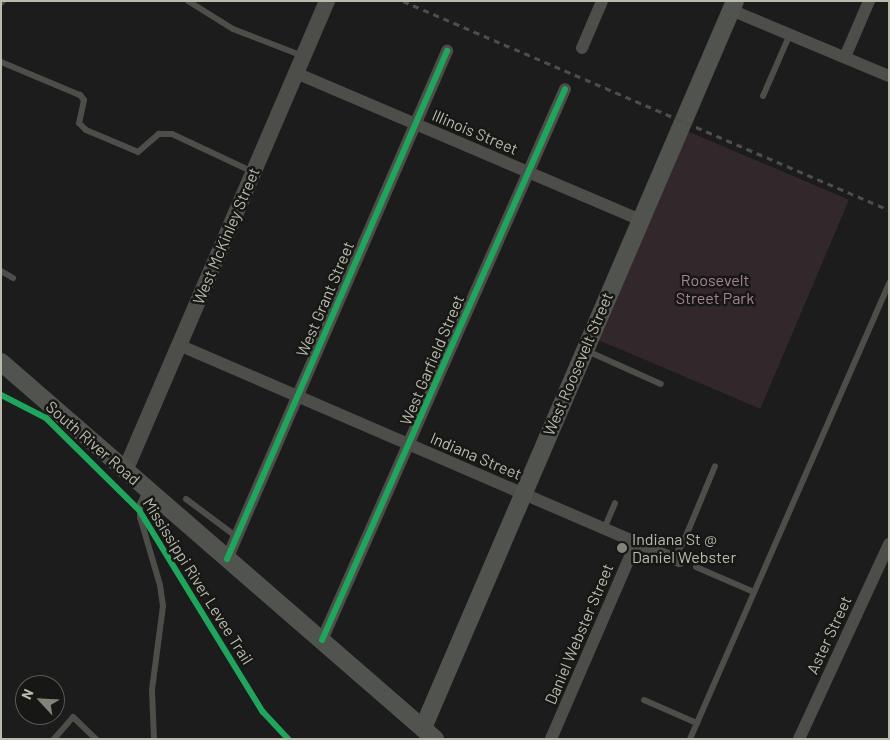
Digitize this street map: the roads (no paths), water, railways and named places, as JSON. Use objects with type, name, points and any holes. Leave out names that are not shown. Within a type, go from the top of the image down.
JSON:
[{"type":"main road","name":"West Roosevelt Street","points":[[429,733],[523,494],[733,5]]},
{"type":"main road","name":"South River Road","points":[[1,362],[429,733]]},
{"type":"street","name":"West McKinley Street","points":[[125,471],[327,1]]},
{"type":"street","points":[[582,48],[602,1]]},
{"type":"street","points":[[845,57],[869,1]]},
{"type":"street","points":[[733,5],[790,34],[889,76]]},
{"type":"street","name":"West Grant Street","points":[[227,559],[447,51]]},
{"type":"street","name":"Illinois Street","points":[[296,73],[640,220]]},
{"type":"street","name":"West Garfield Street","points":[[322,640],[410,445],[565,89]]},
{"type":"street","name":"Indiana Street","points":[[179,345],[676,560]]},
{"type":"street","name":"Daniel Webster Street","points":[[551,739],[636,543]]},
{"type":"street","name":"Aster Street","points":[[799,739],[889,544]]},
{"type":"lane","points":[[188,1],[233,29],[304,56]]},
{"type":"lane","points":[[763,96],[790,34]]},
{"type":"lane","points":[[1,62],[80,95],[84,100],[79,123],[86,130],[138,152],[159,134],[172,134],[253,172]]},
{"type":"lane","points":[[1,272],[14,278]]},
{"type":"lane","points":[[690,739],[889,283]]},
{"type":"lane","points":[[584,350],[661,384]]},
{"type":"lane","points":[[676,560],[715,466]]},
{"type":"lane","points":[[147,490],[140,504],[140,517],[160,585],[163,606],[152,690],[154,739]]},
{"type":"lane","points":[[186,499],[237,537]]},
{"type":"lane","points":[[604,529],[615,503]]},
{"type":"lane","points":[[696,567],[754,592]]},
{"type":"lane","points":[[644,700],[697,723]]},
{"type":"lane","points":[[54,739],[73,718],[96,739]]},
{"type":"railway","points":[[403,1],[889,210]]},
{"type":"place","name":"Indiana St @ Daniel Webster","points":[[622,548]]},
{"type":"park label","name":"Roosevelt Street Park","points":[[715,289]]}]
